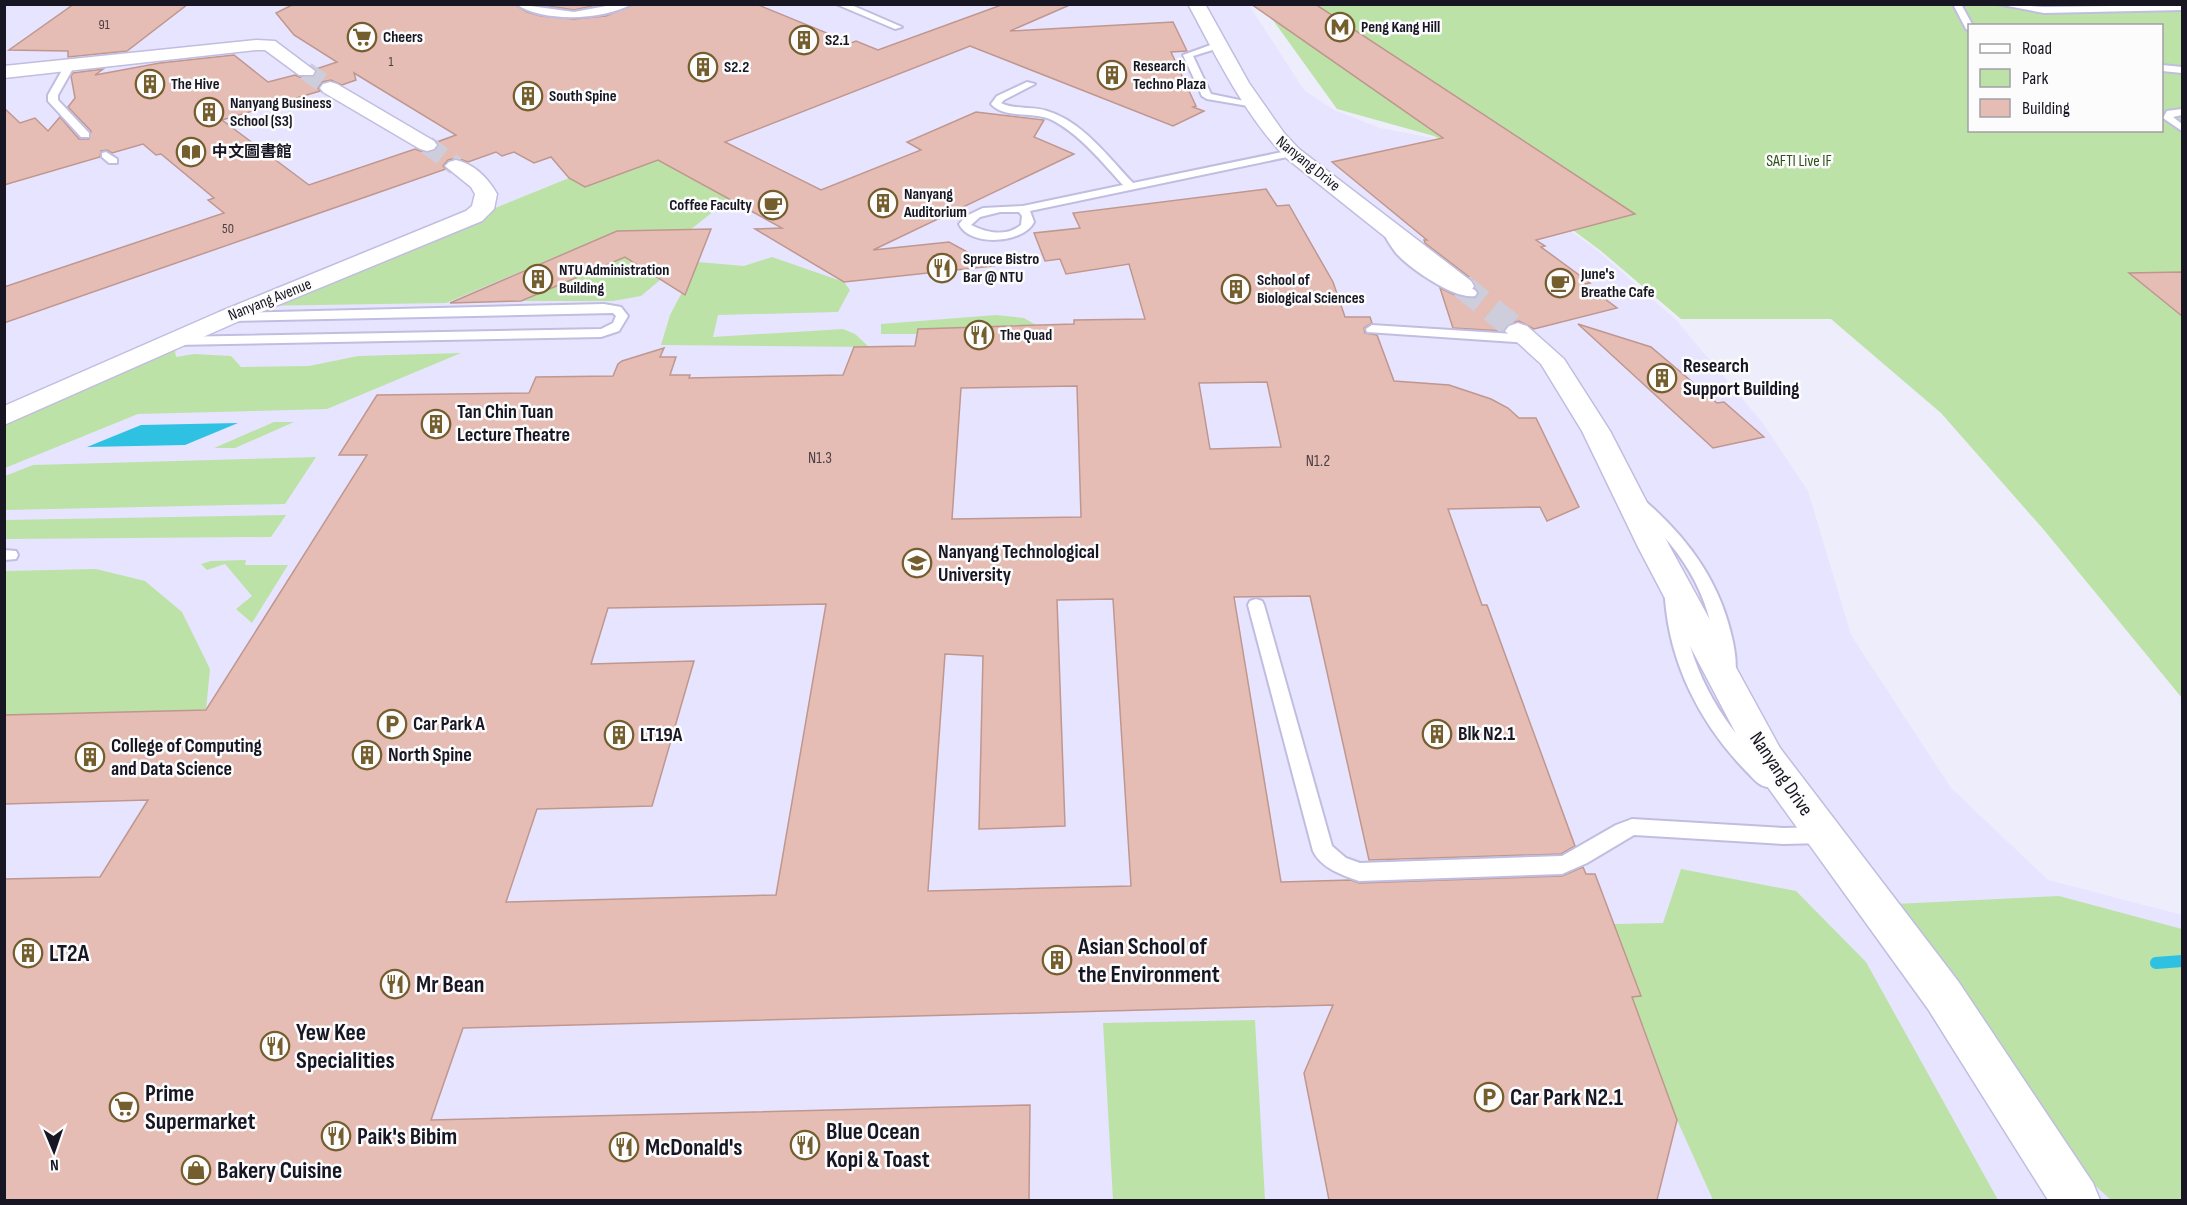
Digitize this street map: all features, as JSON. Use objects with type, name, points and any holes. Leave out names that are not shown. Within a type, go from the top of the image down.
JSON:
[{"type":"street","name":"Nanyang Drive","points":[[1196,4],[1251,105],[1271,133],[1292,153],[1467,290]]},
{"type":"street","points":[[4,72],[257,45],[268,45],[306,71]]},
{"type":"street","points":[[330,88],[427,145]]},
{"type":"street","name":"Nanyang Avenue","points":[[4,417],[228,316],[479,212],[486,202],[486,194],[480,183],[456,166]]},
{"type":"street","name":"Nanyang Drive","points":[[1523,335],[1551,359],[1596,431],[1767,758],[1943,995],[2076,1200]]},
{"type":"lane","points":[[520,4],[546,14],[569,15],[604,11],[628,4]]},
{"type":"lane","points":[[840,4],[898,27]]},
{"type":"lane","points":[[1957,4],[1968,25]]},
{"type":"lane","points":[[2001,4],[2044,10],[2182,8]]},
{"type":"lane","points":[[1220,45],[1188,55],[1207,96],[1251,105]]},
{"type":"lane","points":[[70,65],[52,95],[53,100],[85,135]]},
{"type":"lane","points":[[2163,68],[2182,70]]},
{"type":"lane","points":[[1030,84],[1000,98],[996,104],[1001,108],[1045,113],[1058,119],[1083,136],[1131,186]]},
{"type":"lane","points":[[2182,112],[2170,113],[2168,118],[2182,128]]},
{"type":"lane","points":[[1023,209],[1028,215],[1028,223],[1024,229],[1015,234],[995,237],[966,228],[965,224],[968,219],[987,211],[1023,209],[1292,153]]},
{"type":"lane","points":[[173,341],[211,341],[258,351],[312,351],[399,338],[601,333],[613,330],[620,324],[622,316],[617,310],[604,308],[228,316]]},
{"type":"lane","points":[[399,338],[414,312]]},
{"type":"lane","points":[[1372,329],[1523,335]]},
{"type":"lane","points":[[1626,492],[1670,533],[1697,568],[1715,602],[1727,645],[1727,684]]},
{"type":"lane","points":[[1256,605],[1323,851],[1339,864],[1359,872],[1562,866],[1581,860],[1615,834],[1632,827],[1784,836],[1815,825],[1750,764],[1712,718],[1691,676],[1674,610],[1673,581]]},
{"type":"shaded area","name":"Nanyang Technological University","points":[[5,5],[1249,5],[1304,90],[1334,110],[1380,128],[1433,138],[1486,170],[1597,250],[1676,320],[1762,422],[1808,491],[1851,635],[1951,788],[2048,880],[2182,915],[2182,1200],[5,1200]]},
{"type":"green space","name":"SAFTI Live IF","points":[[1262,5],[2182,5],[2182,698],[2044,530],[1941,413],[1831,319],[1681,319],[1601,251],[1492,170],[1434,136],[1337,109]]},
{"type":"green space","points":[[658,160],[729,199],[690,230],[617,231],[446,303],[254,306],[569,178],[585,187]]},
{"type":"green space","points":[[625,257],[660,280],[641,296],[613,301],[521,301]]},
{"type":"green space","points":[[772,257],[844,282],[850,290],[838,312],[718,315],[713,337],[843,329],[855,334],[869,347],[661,345],[670,315],[698,262],[744,266]]},
{"type":"green space","points":[[996,315],[1024,318],[1036,325],[918,329],[917,334],[881,334],[881,324]]},
{"type":"green space","points":[[169,351],[175,351],[176,357],[194,354],[231,356],[241,367],[309,366],[358,356],[461,353],[327,409],[138,414],[5,468],[4,425]]},
{"type":"green space","points":[[274,422],[294,422],[235,448],[214,448]]},
{"type":"green space","points":[[316,457],[285,504],[5,510],[5,476],[33,465]]},
{"type":"green space","points":[[286,515],[271,537],[5,539],[5,520]]},
{"type":"green space","points":[[246,560],[245,565],[288,565],[252,623],[236,609],[252,596],[225,564],[207,570],[201,564],[211,561]]},
{"type":"green space","points":[[96,569],[145,581],[182,612],[210,669],[206,710],[5,715],[5,571]]},
{"type":"green space","points":[[1681,869],[1796,891],[1866,962],[1998,1200],[1713,1200],[1677,1120],[1643,1025],[1502,1030],[1520,1000],[1641,996],[1614,924],[1663,923]]},
{"type":"green space","points":[[2059,896],[2182,929],[2182,1200],[2111,1200],[2089,1180],[1895,904]]},
{"type":"green space","points":[[1255,1020],[1265,1200],[1113,1200],[1103,1023]]},
{"type":"water","points":[[238,423],[185,445],[87,447],[141,425]]},
{"type":"building","points":[[74,4],[188,4],[127,51],[68,57],[68,51],[9,50]]},
{"type":"building","points":[[294,4],[514,4],[527,12],[541,16],[574,19],[606,16],[634,4],[756,4],[851,43],[856,41],[878,50],[1004,4],[1072,4],[1010,31],[1173,22],[1187,51],[1171,52],[1196,106],[1193,107],[1204,111],[1173,126],[970,46],[725,142],[821,190],[921,150],[907,142],[976,112],[1044,120],[1034,137],[1074,154],[873,250],[949,242],[993,266],[844,282],[755,229],[782,228],[658,160],[585,187],[569,178],[551,157],[534,163],[514,152],[502,156],[496,152],[468,162],[457,158],[448,160],[443,166],[446,169],[4,323],[4,287],[224,213],[208,200],[214,198],[161,154],[156,155],[143,144],[112,153],[107,150],[101,151],[100,157],[4,185],[4,108],[20,123],[35,118],[48,131],[60,117],[79,139],[89,139],[91,131],[68,107],[75,98],[71,76],[73,73],[103,69],[95,75],[160,63],[234,55],[268,82],[295,75],[313,77],[317,72],[316,69],[337,62],[294,35],[276,13]],"holes":[[[354,73],[456,135],[437,142],[439,145],[435,151],[426,153],[415,149],[309,185],[222,120],[320,91],[318,88],[322,82],[331,80],[342,85],[356,80]]]},
{"type":"building","points":[[536,4],[602,4],[574,10]]},
{"type":"building","points":[[1251,4],[1315,4],[1635,214],[1536,240],[1545,246],[1541,247],[1590,283],[1585,284],[1617,308],[1534,329],[1519,321],[1508,324],[1503,331],[1453,328],[1440,288],[1455,295],[1475,298],[1479,292],[1473,280],[1425,243],[1424,240],[1427,240],[1332,162],[1443,138]]},
{"type":"building","points":[[1266,189],[1277,206],[1289,205],[1333,282],[1345,317],[1370,317],[1372,323],[1364,328],[1365,333],[1377,335],[1394,381],[1449,385],[1491,399],[1508,408],[1519,418],[1536,418],[1579,507],[1547,521],[1540,507],[1448,509],[1482,605],[1487,605],[1575,846],[1561,854],[1369,860],[1310,596],[1234,597],[1281,882],[1351,880],[1359,883],[1562,876],[1583,867],[1586,874],[1595,874],[1641,996],[1632,997],[1677,1120],[1657,1200],[1329,1200],[1304,1073],[1333,1005],[463,1028],[431,1120],[1030,1105],[1029,1200],[4,1200],[4,879],[100,877],[148,800],[4,804],[4,715],[206,710],[367,455],[339,455],[377,395],[529,393],[536,377],[613,376],[618,364],[622,361],[664,348],[660,357],[676,357],[670,375],[690,375],[689,378],[843,375],[854,347],[915,346],[918,329],[1074,324],[1074,320],[1145,319],[1129,264],[1066,274],[1060,259],[1045,261],[1034,233],[1080,228],[1073,213]],"holes":[[[1267,382],[1281,447],[1210,449],[1199,383]],[[1077,386],[1081,517],[952,519],[961,388]],[[1113,599],[1131,886],[928,891],[945,654],[983,656],[979,829],[1065,826],[1057,600]],[[826,604],[776,895],[506,902],[537,809],[652,806],[694,661],[591,664],[608,608]]]},
{"type":"building","name":"NTU Administration Building","points":[[711,229],[685,295],[625,257],[521,301],[450,303],[617,231]]},
{"type":"building","points":[[2182,272],[2182,316],[2129,273]]},
{"type":"building","name":"Research Support Building","points":[[1578,324],[1651,347],[1717,403],[1724,402],[1764,437],[1713,448]]},
{"type":"waterway","points":[[2156,963],[2182,961]]},
{"type":"tunnel","points":[[306,71],[330,88]]},
{"type":"tunnel","points":[[427,145],[456,166]]},
{"type":"tunnel","points":[[1462,286],[1518,331]]},
{"type":"place","name":"Peng Kang Hill","points":[[1340,27]]},
{"type":"place","name":"Cheers","points":[[362,37]]},
{"type":"place","name":"S2.1","points":[[804,40]]},
{"type":"place","name":"S2.2","points":[[703,67]]},
{"type":"place","name":"Research Techno Plaza","points":[[1112,75]]},
{"type":"place","name":"The Hive","points":[[150,84]]},
{"type":"place","name":"South Spine","points":[[528,96]]},
{"type":"place","name":"Nanyang Business School (S3)","points":[[209,112]]},
{"type":"place","name":"中文圖書館","points":[[191,152]]},
{"type":"place","name":"Nanyang Auditorium","points":[[883,203]]},
{"type":"place","name":"Coffee Faculty","points":[[773,205]]},
{"type":"place","name":"Spruce Bistro Bar @ NTU","points":[[942,268]]},
{"type":"place","name":"NTU Administration Building","points":[[538,279]]},
{"type":"place","name":"June's Breathe Cafe","points":[[1560,283]]},
{"type":"place","name":"School of Biological Sciences","points":[[1236,289]]},
{"type":"place","name":"The Quad","points":[[979,335]]},
{"type":"place","name":"Research Support Building","points":[[1662,378]]},
{"type":"place","name":"Tan Chin Tuan Lecture Theatre","points":[[436,424]]},
{"type":"place","name":"Nanyang Technological University","points":[[917,563]]},
{"type":"place","name":"Car Park A","points":[[392,724]]},
{"type":"place","name":"Blk N2.1","points":[[1437,734]]},
{"type":"place","name":"LT19A","points":[[619,735]]},
{"type":"place","name":"North Spine","points":[[367,755]]},
{"type":"place","name":"College of Computing and Data Science","points":[[90,757]]},
{"type":"place","name":"LT2A","points":[[28,953]]},
{"type":"place","name":"Asian School of the Environment","points":[[1057,960]]},
{"type":"place","name":"Mr Bean","points":[[395,984]]},
{"type":"place","name":"Yew Kee Specialities","points":[[275,1046]]},
{"type":"place","name":"Car Park N2.1","points":[[1489,1097]]},
{"type":"place","name":"Prime Supermarket","points":[[124,1107]]},
{"type":"place","name":"Paik's Bibim","points":[[336,1136]]},
{"type":"place","name":"Blue Ocean Kopi & Toast","points":[[805,1145]]},
{"type":"place","name":"McDonald's","points":[[624,1147]]},
{"type":"place","name":"Bakery Cuisine","points":[[196,1170]]}]
